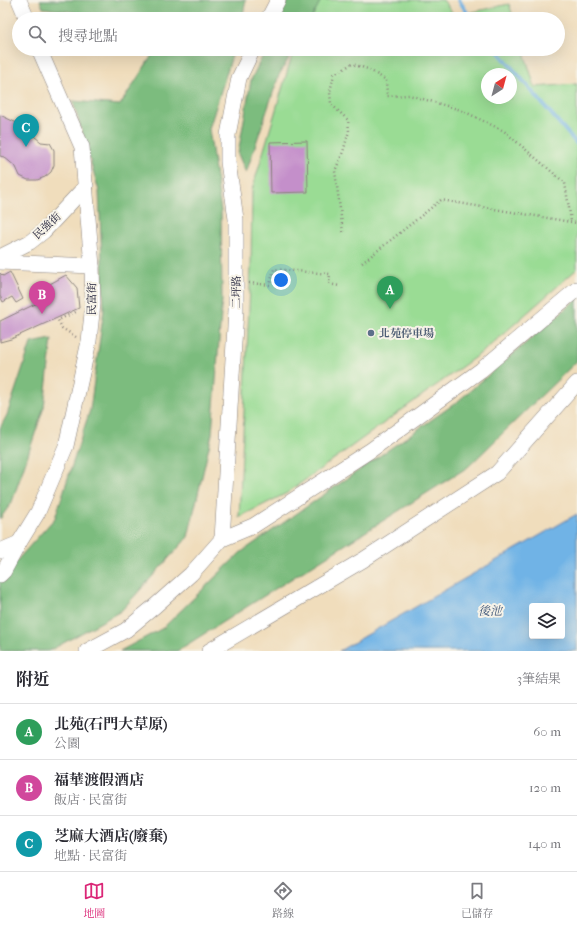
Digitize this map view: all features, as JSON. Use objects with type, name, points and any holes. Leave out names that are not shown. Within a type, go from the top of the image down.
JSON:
[{"type":"street","points":[[19,0],[24,12]]},
{"type":"street","points":[[272,12],[278,0]]},
{"type":"street","name":"民富街","points":[[0,574],[4,571],[18,543],[38,512],[66,446],[89,341],[93,304],[92,266],[82,147],[42,56]]},
{"type":"street","name":"二坪路","points":[[222,539],[236,310],[236,219],[228,162],[228,135],[239,78],[250,56]]},
{"type":"street","name":"民強街","points":[[0,257],[30,242],[44,231],[86,186]]},
{"type":"street","points":[[0,262],[92,266]]},
{"type":"street","points":[[87,651],[126,630],[156,606],[191,574],[222,539],[253,526],[371,450],[481,370],[577,289]]},
{"type":"street","points":[[209,651],[364,560],[497,473],[577,383]]},
{"type":"street","points":[[0,551],[18,543]]},
{"type":"path","points":[[343,232],[334,171],[349,131],[348,120],[331,104],[330,92],[334,74],[352,64],[368,69],[386,80],[387,96],[409,95],[461,110],[504,131],[565,183],[571,221]]},
{"type":"path","points":[[362,263],[441,200],[577,223]]},
{"type":"path","points":[[253,283],[270,285],[274,269],[330,274],[329,284],[339,286]]},
{"type":"path","points":[[89,341],[73,336],[62,328],[58,320],[93,304]]},
{"type":"green space","points":[[40,0],[246,0],[243,12],[73,12],[43,8]]},
{"type":"green space","points":[[288,0],[321,0],[315,12],[282,12]]},
{"type":"green space","points":[[308,0],[443,0],[452,12],[305,12]]},
{"type":"green space","points":[[509,4],[512,12],[473,12]]},
{"type":"green space","points":[[152,56],[232,56],[209,129],[221,211],[222,300],[212,434],[188,537],[121,611],[49,651],[0,651],[0,579],[55,518],[90,410],[104,309],[99,191],[73,101],[120,105]]},
{"type":"green space","points":[[263,56],[290,56],[279,75],[246,173],[238,154],[251,80]]},
{"type":"green space","points":[[292,56],[525,56],[535,87],[577,84],[577,269],[485,350],[287,493],[239,517],[251,267],[252,190]]},
{"type":"green space","points":[[577,299],[577,361],[468,467],[177,651],[120,651],[163,628],[240,553],[457,402]]},
{"type":"green space","points":[[52,339],[44,407],[12,502],[0,519],[0,428],[7,415],[31,343]]},
{"type":"water","name":"後池","points":[[577,514],[577,651],[339,651]]},
{"type":"building","points":[[0,115],[21,125],[41,142],[50,143],[54,150],[54,165],[51,172],[45,177],[37,180],[28,180],[20,176],[16,167],[4,157],[0,156]]},
{"type":"building","points":[[307,141],[308,192],[271,193],[270,142]]},
{"type":"building","points":[[10,272],[23,299],[16,303],[12,297],[3,302],[0,296],[0,273],[3,276]]},
{"type":"building","points":[[66,275],[77,288],[79,308],[11,339],[0,342],[0,321],[52,296],[48,285]]},
{"type":"waterway","points":[[459,0],[467,12]]},
{"type":"waterway","points":[[502,56],[577,144]]},
{"type":"place","name":"芝麻大酒店(廢棄)","points":[[26,147]]},
{"type":"place","name":"北苑(石門大草原)","points":[[390,309]]},
{"type":"place","name":"福華渡假酒店","points":[[42,314]]},
{"type":"place","name":"北苑停車場","points":[[371,333]]}]
